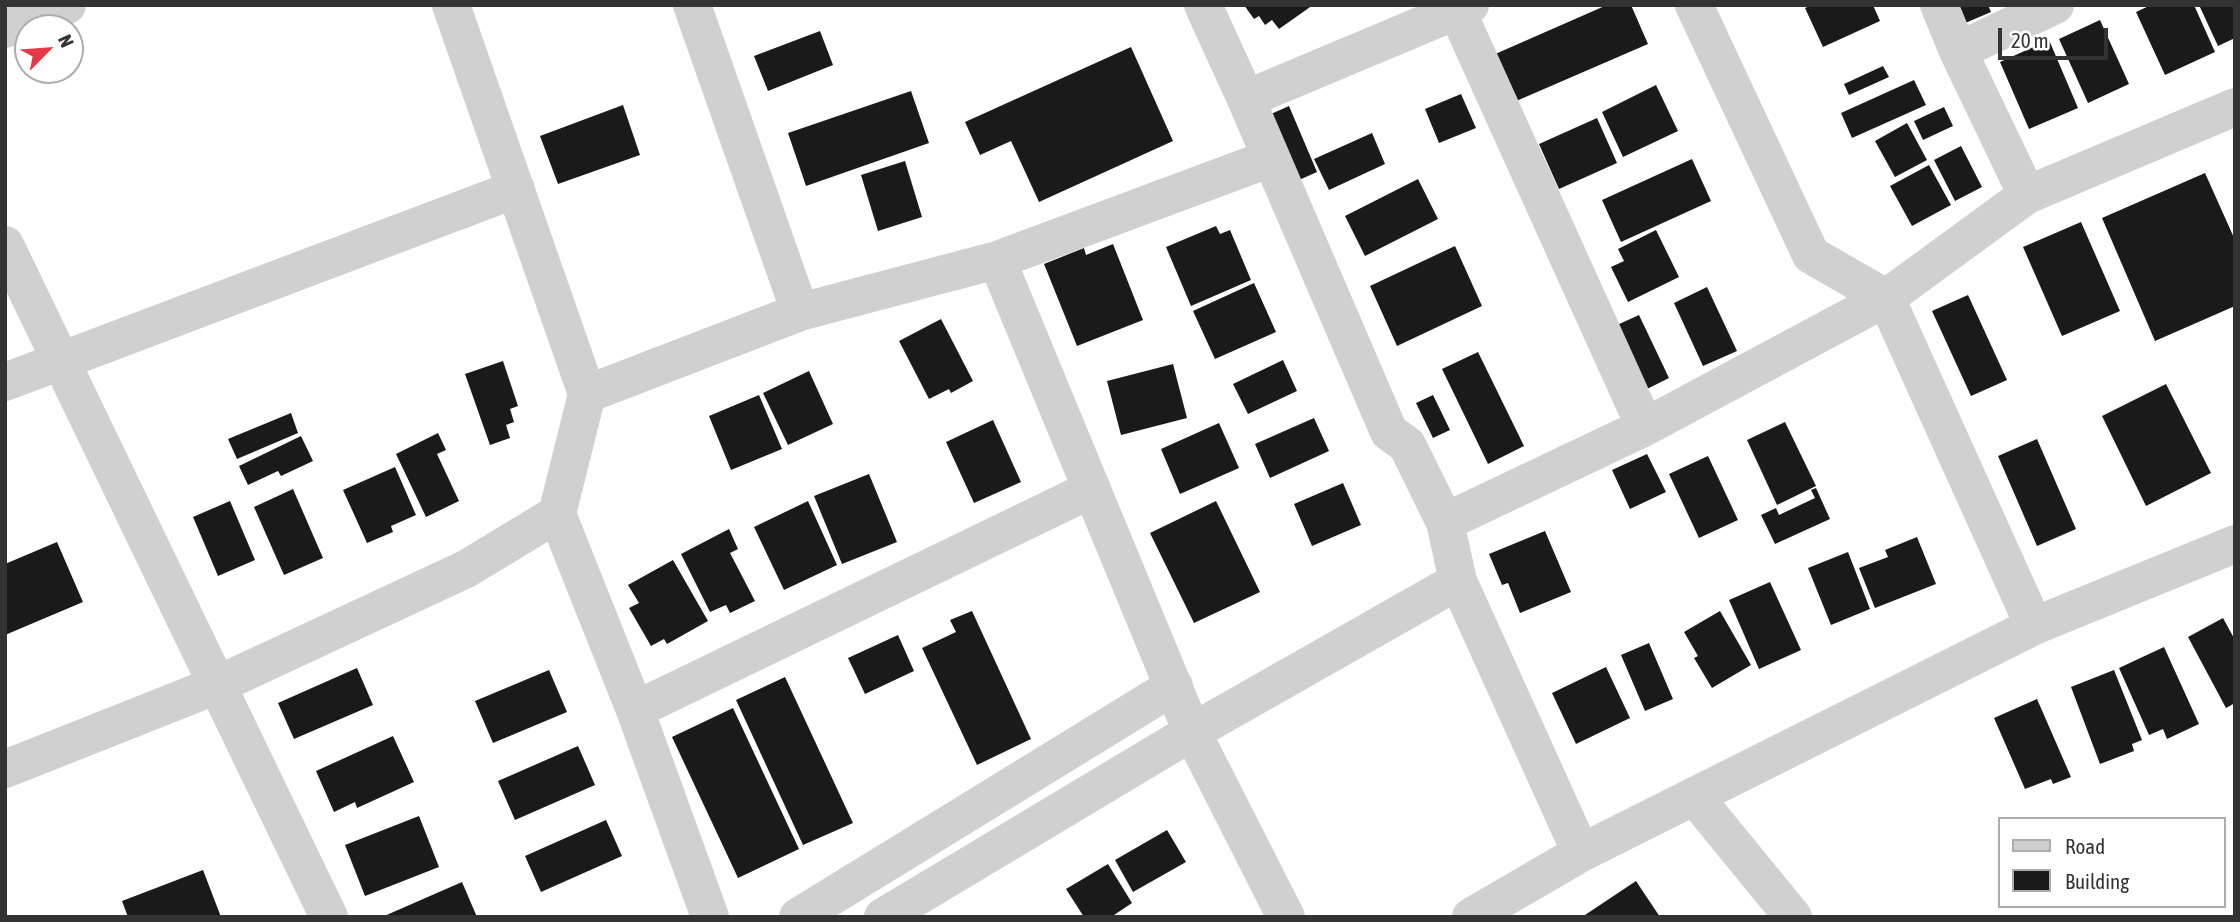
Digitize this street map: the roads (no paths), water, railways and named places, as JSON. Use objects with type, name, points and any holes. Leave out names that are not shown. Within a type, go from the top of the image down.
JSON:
[{"type":"street","points":[[5,29],[67,5]]},
{"type":"street","points":[[451,5],[587,394],[557,514],[635,710],[710,917]]},
{"type":"street","points":[[692,5],[800,312]]},
{"type":"street","points":[[1203,5],[1389,432],[1408,445],[1445,522],[1458,581],[1581,853]]},
{"type":"street","points":[[1694,5],[1811,256],[1886,298],[2034,626]]},
{"type":"street","points":[[1939,5],[2027,195]]},
{"type":"street","points":[[1958,51],[2055,5]]},
{"type":"street","points":[[1246,99],[1464,8],[1645,427]]},
{"type":"street","points":[[1445,522],[1645,427],[1886,298],[2027,195],[2235,107]]},
{"type":"street","points":[[587,394],[800,312],[997,260],[1271,158]]},
{"type":"street","points":[[5,382],[516,189]]},
{"type":"street","points":[[5,244],[329,917]]},
{"type":"street","points":[[997,260],[1192,732],[1286,917]]},
{"type":"street","points":[[635,710],[1092,489]]},
{"type":"street","points":[[5,769],[217,685],[466,569],[557,514]]},
{"type":"street","points":[[1471,917],[1581,853],[2034,626],[2235,544]]},
{"type":"street","points":[[883,917],[1192,732],[1458,581]]},
{"type":"street","points":[[797,917],[1174,686]]},
{"type":"street","points":[[1694,796],[1793,917]]}]
